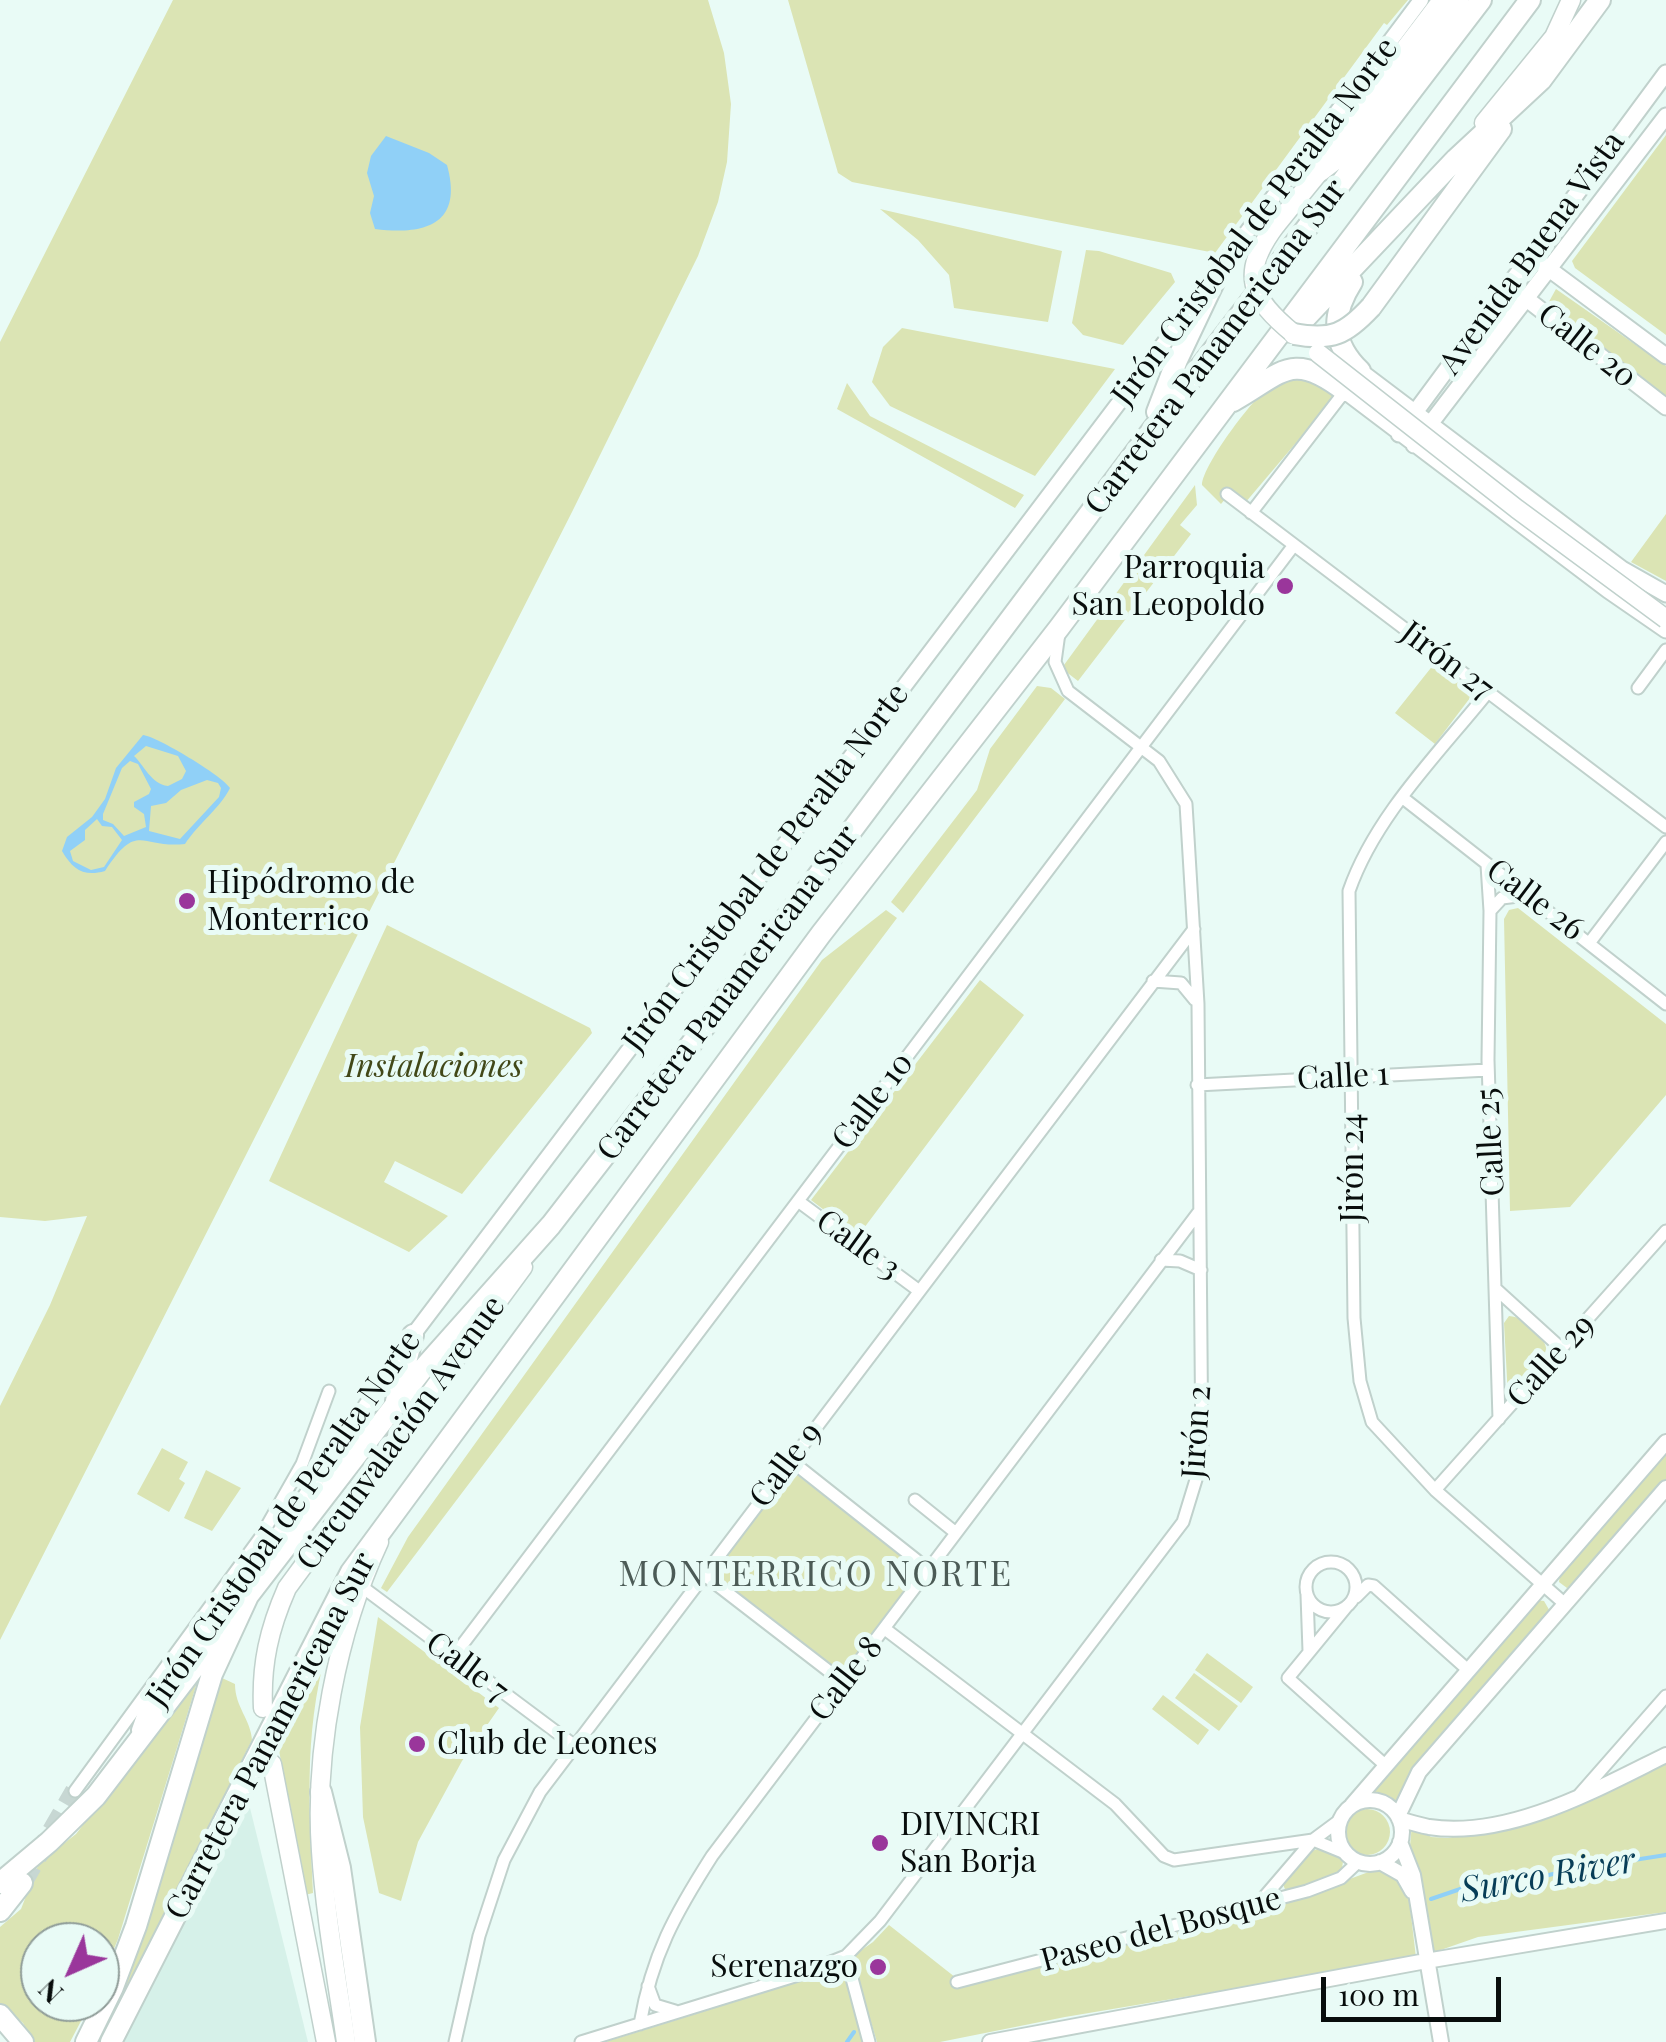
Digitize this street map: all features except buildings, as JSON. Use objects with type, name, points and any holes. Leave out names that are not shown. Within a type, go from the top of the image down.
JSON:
[{"type":"highway","points":[[1320,171],[1333,160],[1458,0]]},
{"type":"highway","name":"Carretera Panamericana Sur","points":[[86,2042],[113,1987],[136,1926],[212,1674],[248,1596],[451,1335],[551,1225],[706,1026],[1150,433],[1481,0]]},
{"type":"highway","name":"Carretera Panamericana Sur","points":[[111,2042],[333,1604],[394,1512],[821,934],[1060,628],[1530,0]]},
{"type":"highway","points":[[1266,349],[1289,336],[1456,159],[1558,60],[1600,0]]},
{"type":"highway","points":[[1294,334],[1340,334],[1357,322],[1528,91]]},
{"type":"highway","points":[[1360,371],[1340,347],[1335,331],[1336,312],[1375,247]]},
{"type":"highway","points":[[1150,433],[1178,360],[1222,265]]},
{"type":"highway","points":[[1224,406],[1277,372],[1302,368],[1320,372],[1345,391]]},
{"type":"highway","points":[[396,1404],[414,1335]]},
{"type":"highway","points":[[0,1883],[83,1809],[133,1750],[248,1596]]},
{"type":"highway","points":[[321,1792],[340,1868],[365,2042]]},
{"type":"highway","points":[[0,1911],[22,1883]]},
{"type":"highway","points":[[0,2015],[23,2042]]},
{"type":"main road","points":[[1442,0],[1331,146],[1320,171],[1263,243],[1254,265],[1256,290],[1264,306],[1294,334],[1518,510],[1666,620]]},
{"type":"main road","points":[[1456,159],[1554,37],[1571,0]]},
{"type":"main road","name":"Avenida Buena Vista","points":[[1399,434],[1666,73]]},
{"type":"main road","name":"Avenida Buena Vista","points":[[1414,445],[1666,116]]},
{"type":"main road","name":"Calle 20","points":[[1530,255],[1666,356]]},
{"type":"main road","name":"Calle 20","points":[[1508,284],[1666,407]]},
{"type":"main road","points":[[1360,371],[1622,569],[1666,594]]},
{"type":"main road","points":[[1345,391],[1666,630]]},
{"type":"main road","name":"Circunvalación Avenue","points":[[263,1708],[265,1648],[288,1588],[551,1225]]},
{"type":"main road","name":"Circunvalación Avenue","points":[[346,2042],[322,1866],[321,1792],[335,1680],[360,1586],[394,1512]]},
{"type":"main road","points":[[272,1764],[326,2042]]},
{"type":"street","name":"Jirón Cristobal de Peralta Norte","points":[[133,1750],[144,1716],[292,1516],[414,1335],[1075,464],[1421,0]]},
{"type":"street","points":[[1251,513],[1345,391]]},
{"type":"street","name":"Jirón 27","points":[[1227,494],[1666,827]]},
{"type":"street","name":"Calle 10","points":[[453,1657],[1294,545]]},
{"type":"street","name":"Jirón 2","points":[[581,2042],[846,1956],[880,1921],[1182,1522],[1202,1460],[1198,1004],[1186,804],[1159,761],[1072,694],[1060,679],[1055,662],[1060,628]]},
{"type":"street","points":[[1638,688],[1666,650]]},
{"type":"street","name":"Jirón 24","points":[[1488,692],[1403,798],[1368,849],[1349,891],[1354,1318],[1360,1381],[1372,1422],[1436,1490],[1565,1604]]},
{"type":"street","name":"Calle 26","points":[[1403,798],[1666,1004]]},
{"type":"street","points":[[1590,942],[1666,842]]},
{"type":"street","name":"Calle 25","points":[[1487,864],[1488,1070],[1499,1419]]},
{"type":"street","points":[[1490,911],[1502,898],[1526,895]]},
{"type":"street","name":"Calle 9","points":[[455,2042],[479,1936],[504,1860],[540,1792],[1194,928]]},
{"type":"street","points":[[1153,981],[1182,983],[1198,1004]]},
{"type":"street","name":"Calle 1","points":[[1198,1085],[1488,1070]]},
{"type":"street","name":"Calle 3","points":[[798,1200],[918,1290]]},
{"type":"street","name":"Calle 8","points":[[640,2024],[648,1982],[670,1921],[712,1856],[1199,1212]]},
{"type":"street","name":"Calle 29","points":[[1436,1490],[1666,1231]]},
{"type":"street","points":[[1161,1260],[1180,1261],[1201,1270]]},
{"type":"street","points":[[1497,1290],[1562,1349]]},
{"type":"street","points":[[75,1791],[260,1538],[302,1464],[330,1391]]},
{"type":"street","points":[[1258,1904],[1314,1840],[1340,1820],[1666,1442]]},
{"type":"street","points":[[790,1460],[929,1570]]},
{"type":"street","points":[[1441,2042],[1414,1875],[1400,1842],[1398,1818],[1406,1794],[1419,1772],[1666,1488]]},
{"type":"street","points":[[915,1500],[956,1533]]},
{"type":"street","points":[[1307,1593],[1316,1606],[1332,1612],[1350,1603],[1356,1592],[1354,1576],[1342,1565],[1327,1562],[1308,1577],[1307,1593],[1309,1651]]},
{"type":"street","points":[[703,1574],[844,1682]]},
{"type":"street","name":"Calle 7","points":[[360,1586],[574,1746]]},
{"type":"street","points":[[1385,1765],[1288,1678],[1350,1603],[1368,1586],[1380,1591],[1468,1670]]},
{"type":"street","points":[[885,1629],[1115,1804],[1164,1856],[1174,1860],[1314,1840],[1352,1857],[1380,1862],[1403,1876],[1418,1900]]},
{"type":"street","points":[[1575,1800],[1666,1696]]},
{"type":"street","points":[[1352,1805],[1372,1800],[1383,1802],[1398,1818],[1426,1827],[1486,1825],[1575,1800],[1666,1755]]},
{"type":"street","points":[[1406,1794],[1416,1818],[1426,1827]]},
{"type":"street","points":[[1340,1820],[1338,1837],[1352,1857]]},
{"type":"street","points":[[1380,1862],[1389,1858],[1400,1842]]},
{"type":"street","name":"Paseo del Bosque","points":[[956,1982],[1258,1904],[1341,1878],[1352,1857]]},
{"type":"street","points":[[990,2042],[1072,2034],[1426,1961],[1666,1921]]},
{"type":"street","points":[[846,1956],[869,2042]]},
{"type":"street","points":[[648,1982],[655,2005],[663,2010],[684,2011]]},
{"type":"shaded area","points":[[250,1808],[308,2042],[122,2042],[242,1809]]},
{"type":"green space","name":"Hipódromo de Monterrico","points":[[173,0],[708,0],[724,53],[731,104],[727,162],[718,202],[698,256],[0,1640],[0,1406],[50,1305],[87,1216],[45,1221],[0,1217],[0,342]]},
{"type":"green space","points":[[788,0],[1408,0],[1387,25],[1384,23],[1215,253],[852,182],[838,173]]},
{"type":"green space","points":[[1666,135],[1666,335],[1575,268],[1572,261]]},
{"type":"green space","points":[[880,209],[1062,251],[1048,322],[954,308],[949,275],[918,240]]},
{"type":"green space","points":[[1086,250],[1171,273],[1175,282],[1123,345],[1083,335],[1072,323]]},
{"type":"green space","points":[[1556,289],[1666,366],[1666,400],[1546,307]]},
{"type":"green space","points":[[902,328],[1115,369],[1035,476],[890,406],[872,382],[883,347]]},
{"type":"green space","points":[[1299,376],[1334,389],[1334,398],[1245,503],[1231,492],[1221,504],[1202,485],[1221,446],[1267,388]]},
{"type":"green space","points":[[847,383],[870,416],[1024,495],[1015,508],[837,409]]},
{"type":"green space","points":[[1195,485],[1197,505],[1180,525],[1191,534],[1078,681],[1065,671],[1064,665]]},
{"type":"green space","points":[[1666,514],[1666,581],[1631,562]]},
{"type":"green space","points":[[1434,664],[1473,694],[1435,744],[1395,713]]},
{"type":"green space","points":[[1037,686],[1051,688],[1065,699],[903,913],[891,902],[977,790],[990,749]]},
{"type":"green space","points":[[1518,908],[1666,1024],[1666,1095],[1570,1207],[1510,1211],[1504,919],[1509,910]]},
{"type":"green space","points":[[886,910],[897,918],[387,1592],[381,1588],[408,1537],[822,960]]},
{"type":"green space","name":"Instalaciones","points":[[387,925],[590,1028],[592,1033],[462,1194],[395,1161],[384,1182],[448,1216],[409,1252],[269,1181]]},
{"type":"green space","points":[[980,980],[1024,1015],[858,1236],[811,1200]]},
{"type":"green space","points":[[1509,1316],[1535,1329],[1547,1354],[1508,1397],[1504,1323]]},
{"type":"green space","points":[[162,1448],[188,1462],[179,1479],[185,1483],[169,1512],[137,1494]]},
{"type":"green space","points":[[1666,1453],[1666,1479],[1574,1585],[1567,1588],[1559,1582],[1560,1574]]},
{"type":"green space","points":[[206,1470],[241,1488],[212,1531],[184,1518]]},
{"type":"green space","points":[[792,1471],[923,1573],[843,1676],[708,1578]]},
{"type":"green space","points":[[1536,1600],[1544,1601],[1551,1613],[1411,1773],[1399,1805],[1391,1797],[1370,1791]]},
{"type":"green space","name":"Club de Leones","points":[[378,1617],[499,1708],[462,1761],[418,1842],[401,1901],[379,1893],[363,1817],[360,1727]]},
{"type":"green space","points":[[332,1632],[312,1730],[313,1893],[305,1895],[277,1739]]},
{"type":"green space","points":[[1207,1653],[1253,1687],[1241,1703],[1195,1670]]},
{"type":"green space","points":[[200,1673],[120,1933],[120,1922],[20,1922],[20,2021],[0,2004],[0,1927],[21,1909],[39,1863],[76,1834]]},
{"type":"green space","points":[[1194,1673],[1238,1706],[1219,1731],[1175,1698]]},
{"type":"green space","points":[[222,1678],[235,1684],[252,1740],[120,2005]]},
{"type":"green space","points":[[1163,1695],[1209,1730],[1198,1745],[1152,1709]]},
{"type":"green space","points":[[1666,1761],[1666,1912],[1478,1937],[1435,1952],[1409,1857],[1412,1824],[1431,1837],[1448,1838],[1558,1813]]},
{"type":"green space","points":[[1367,1809],[1383,1816],[1390,1832],[1383,1848],[1367,1855],[1351,1848],[1344,1832],[1351,1816]]},
{"type":"green space","points":[[1322,1848],[1336,1853],[1343,1861],[1342,1869],[1336,1875],[1286,1892],[1283,1884],[1311,1851]]},
{"type":"green space","points":[[1374,1870],[1393,1874],[1408,1889],[1416,1958],[940,2042],[877,2042],[852,1960],[889,1925],[965,1985],[1261,1912]]},
{"type":"green space","points":[[840,1969],[864,2042],[605,2042]]},
{"type":"green space","points":[[80,2022],[70,2042],[33,2042],[23,2023]]},
{"type":"water","points":[[386,136],[429,153],[447,165],[450,202],[435,222],[409,230],[375,229],[370,213],[374,196],[367,173],[371,156]]},
{"type":"water","points":[[143,735],[189,757],[230,788],[185,844],[133,841],[105,871],[85,872],[70,863],[62,851],[67,837],[92,817],[105,799],[116,768]],"holes":[[[146,746],[178,756],[186,771],[182,779],[162,785],[134,756]],[[130,761],[138,764],[151,789],[134,802],[134,807],[144,814],[146,827],[124,836],[103,820],[122,768]],[[207,780],[221,788],[219,797],[180,839],[149,831],[151,806],[166,803],[181,790]],[[97,819],[102,826],[112,827],[122,840],[104,867],[91,870],[73,861],[70,851],[85,840],[85,830]]]},
{"type":"waterway","name":"Surco River","points":[[1431,1899],[1475,1884],[1519,1882],[1666,1855]]},
{"type":"waterway","points":[[847,2042],[854,2032]]},
{"type":"tunnel","points":[[22,1883],[75,1791]]},
{"type":"place","name":"Parroquia San Leopoldo","points":[[1285,586]]},
{"type":"place","name":"Hipódromo de Monterrico","points":[[187,901]]},
{"type":"place","name":"Club de Leones","points":[[417,1744]]},
{"type":"place","name":"DIVINCRI San Borja","points":[[880,1843]]},
{"type":"place","name":"Serenazgo","points":[[878,1967]]},
{"type":"district","name":"MONTERRICO NORTE","points":[[816,1575]]}]
